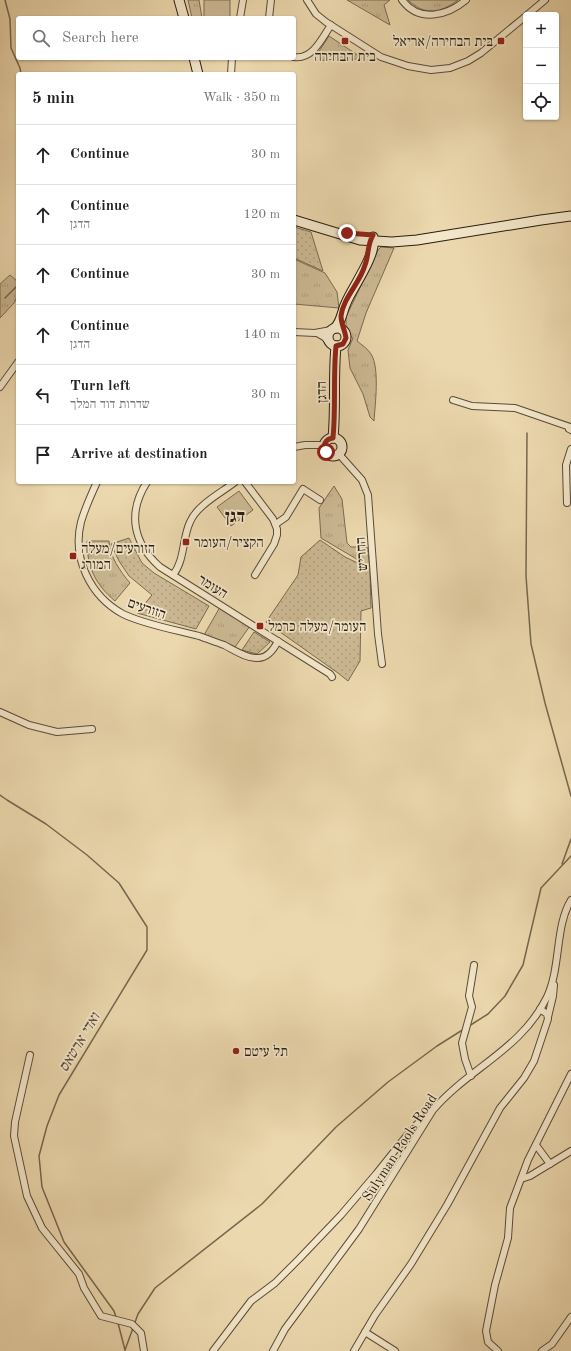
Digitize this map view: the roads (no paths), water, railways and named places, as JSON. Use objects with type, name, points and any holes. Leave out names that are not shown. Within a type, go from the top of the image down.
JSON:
[{"type":"street","points":[[179,0],[183,16]]},
{"type":"street","points":[[240,16],[243,0]]},
{"type":"street","points":[[269,16],[271,0]]},
{"type":"street","points":[[307,0],[316,14],[383,58],[416,68],[437,70],[456,67],[474,58],[523,17]]},
{"type":"street","points":[[402,0],[415,11],[426,15],[432,15],[450,10],[466,0]]},
{"type":"street","points":[[530,12],[545,0]]},
{"type":"street","points":[[296,56],[304,56],[310,53],[320,42],[331,25]]},
{"type":"street","points":[[194,60],[198,72]]},
{"type":"street","points":[[230,72],[232,60]]},
{"type":"street","points":[[296,221],[351,237],[408,241],[571,216]]},
{"type":"street","points":[[332,344],[328,335],[340,322],[346,301],[370,254],[372,239]]},
{"type":"street","points":[[296,332],[321,335],[332,344],[340,346],[345,342],[346,338],[341,317]]},
{"type":"street","points":[[314,333],[340,328],[345,332]]},
{"type":"street","name":"הדגן","points":[[332,344],[335,367],[333,438]]},
{"type":"street","points":[[0,387],[16,365]]},
{"type":"street","points":[[453,400],[472,406],[515,408],[570,427],[569,429],[571,430]]},
{"type":"street","points":[[333,438],[338,440],[341,445],[341,449],[334,456],[328,454],[324,445],[328,439],[333,438]]},
{"type":"street","points":[[296,447],[311,444],[324,445]]},
{"type":"street","points":[[567,502],[566,465],[571,449]]},
{"type":"street","name":"החריש","points":[[338,453],[362,480],[369,498],[378,634],[382,664]]},
{"type":"street","name":"הזורעים","points":[[96,484],[85,509],[81,523],[79,550],[86,576],[101,598],[112,607],[138,620],[209,640],[252,657],[261,658],[267,655],[278,641]]},
{"type":"street","name":"העומר","points":[[146,484],[138,500],[136,524],[142,548],[150,558],[160,567],[330,674],[332,677]]},
{"type":"street","points":[[173,575],[180,564],[188,526],[193,516],[200,508],[233,484]]},
{"type":"street","points":[[246,484],[276,524],[277,532],[276,541],[256,575]]},
{"type":"street","points":[[276,524],[285,518],[303,489],[320,500]]},
{"type":"street","points":[[0,712],[29,725],[58,732],[92,728]]},
{"type":"street","name":"Sulyman Pools Road","points":[[273,1351],[285,1329],[363,1223],[433,1110],[445,1097],[492,1060],[526,1029],[540,1009],[554,982],[560,936],[567,907],[571,900]]},
{"type":"street","points":[[471,1076],[465,1059],[462,1043],[472,1007],[469,996],[474,965]]},
{"type":"street","points":[[354,1351],[365,1332],[411,1264],[464,1175],[500,1108],[524,1078],[534,1061],[548,1019],[553,996],[554,982]]},
{"type":"street","points":[[540,1009],[547,1014],[548,1019]]},
{"type":"street","points":[[30,1055],[15,1122],[14,1136],[27,1196],[42,1228],[79,1274],[84,1288],[101,1316],[132,1324],[140,1333],[144,1351]]},
{"type":"street","points":[[498,1351],[488,1342],[486,1331],[495,1285],[508,1238],[510,1208],[528,1160],[571,1074]]},
{"type":"street","points":[[213,1351],[251,1302],[275,1283],[341,1215],[412,1129],[433,1110]]},
{"type":"street","points":[[536,1145],[550,1164]]},
{"type":"street","points":[[521,1179],[530,1176],[571,1151]]},
{"type":"street","points":[[542,1351],[552,1344],[571,1317]]},
{"type":"street","points":[[365,1332],[395,1351]]},
{"type":"waterway","name":"ואדי ארטאס","points":[[5,0],[10,19],[11,48],[16,59]]},
{"type":"waterway","name":"ואדי ארטאס","points":[[16,60],[21,72]]},
{"type":"waterway","name":"ואדי ארטאס","points":[[5,298],[16,287]]},
{"type":"waterway","points":[[527,433],[526,576],[531,644],[545,703],[571,796]]},
{"type":"waterway","name":"ואדי ארטאס","points":[[0,795],[46,824],[87,855],[119,883],[147,927],[147,950],[59,1095],[47,1126],[39,1156],[42,1187],[64,1242],[114,1311],[116,1317]]},
{"type":"waterway","points":[[562,864],[571,839]]},
{"type":"waterway","points":[[469,1026],[488,1014],[505,996],[523,965],[541,888],[571,856]]},
{"type":"waterway","points":[[134,1325],[138,1314],[155,1288],[262,1204],[336,1127],[388,1082],[437,1046],[464,1029]]},
{"type":"waterway","name":"ואדי ארטאס","points":[[118,1323],[125,1350]]},
{"type":"waterway","points":[[125,1350],[133,1328]]},
{"type":"place","name":"בית הבחירה","points":[[345,41]]},
{"type":"place","name":"בית הבחירה/אריאל","points":[[501,41]]},
{"type":"place","name":"הקציר/העומר","points":[[186,542]]},
{"type":"place","name":"הזורעים/מעלה המורג","points":[[73,556]]},
{"type":"place","name":"העומר/מעלה כרמל","points":[[260,626]]},
{"type":"place","name":"תל עיטם","points":[[236,1051]]},
{"type":"district","name":"דגן","points":[[235,516]]}]
